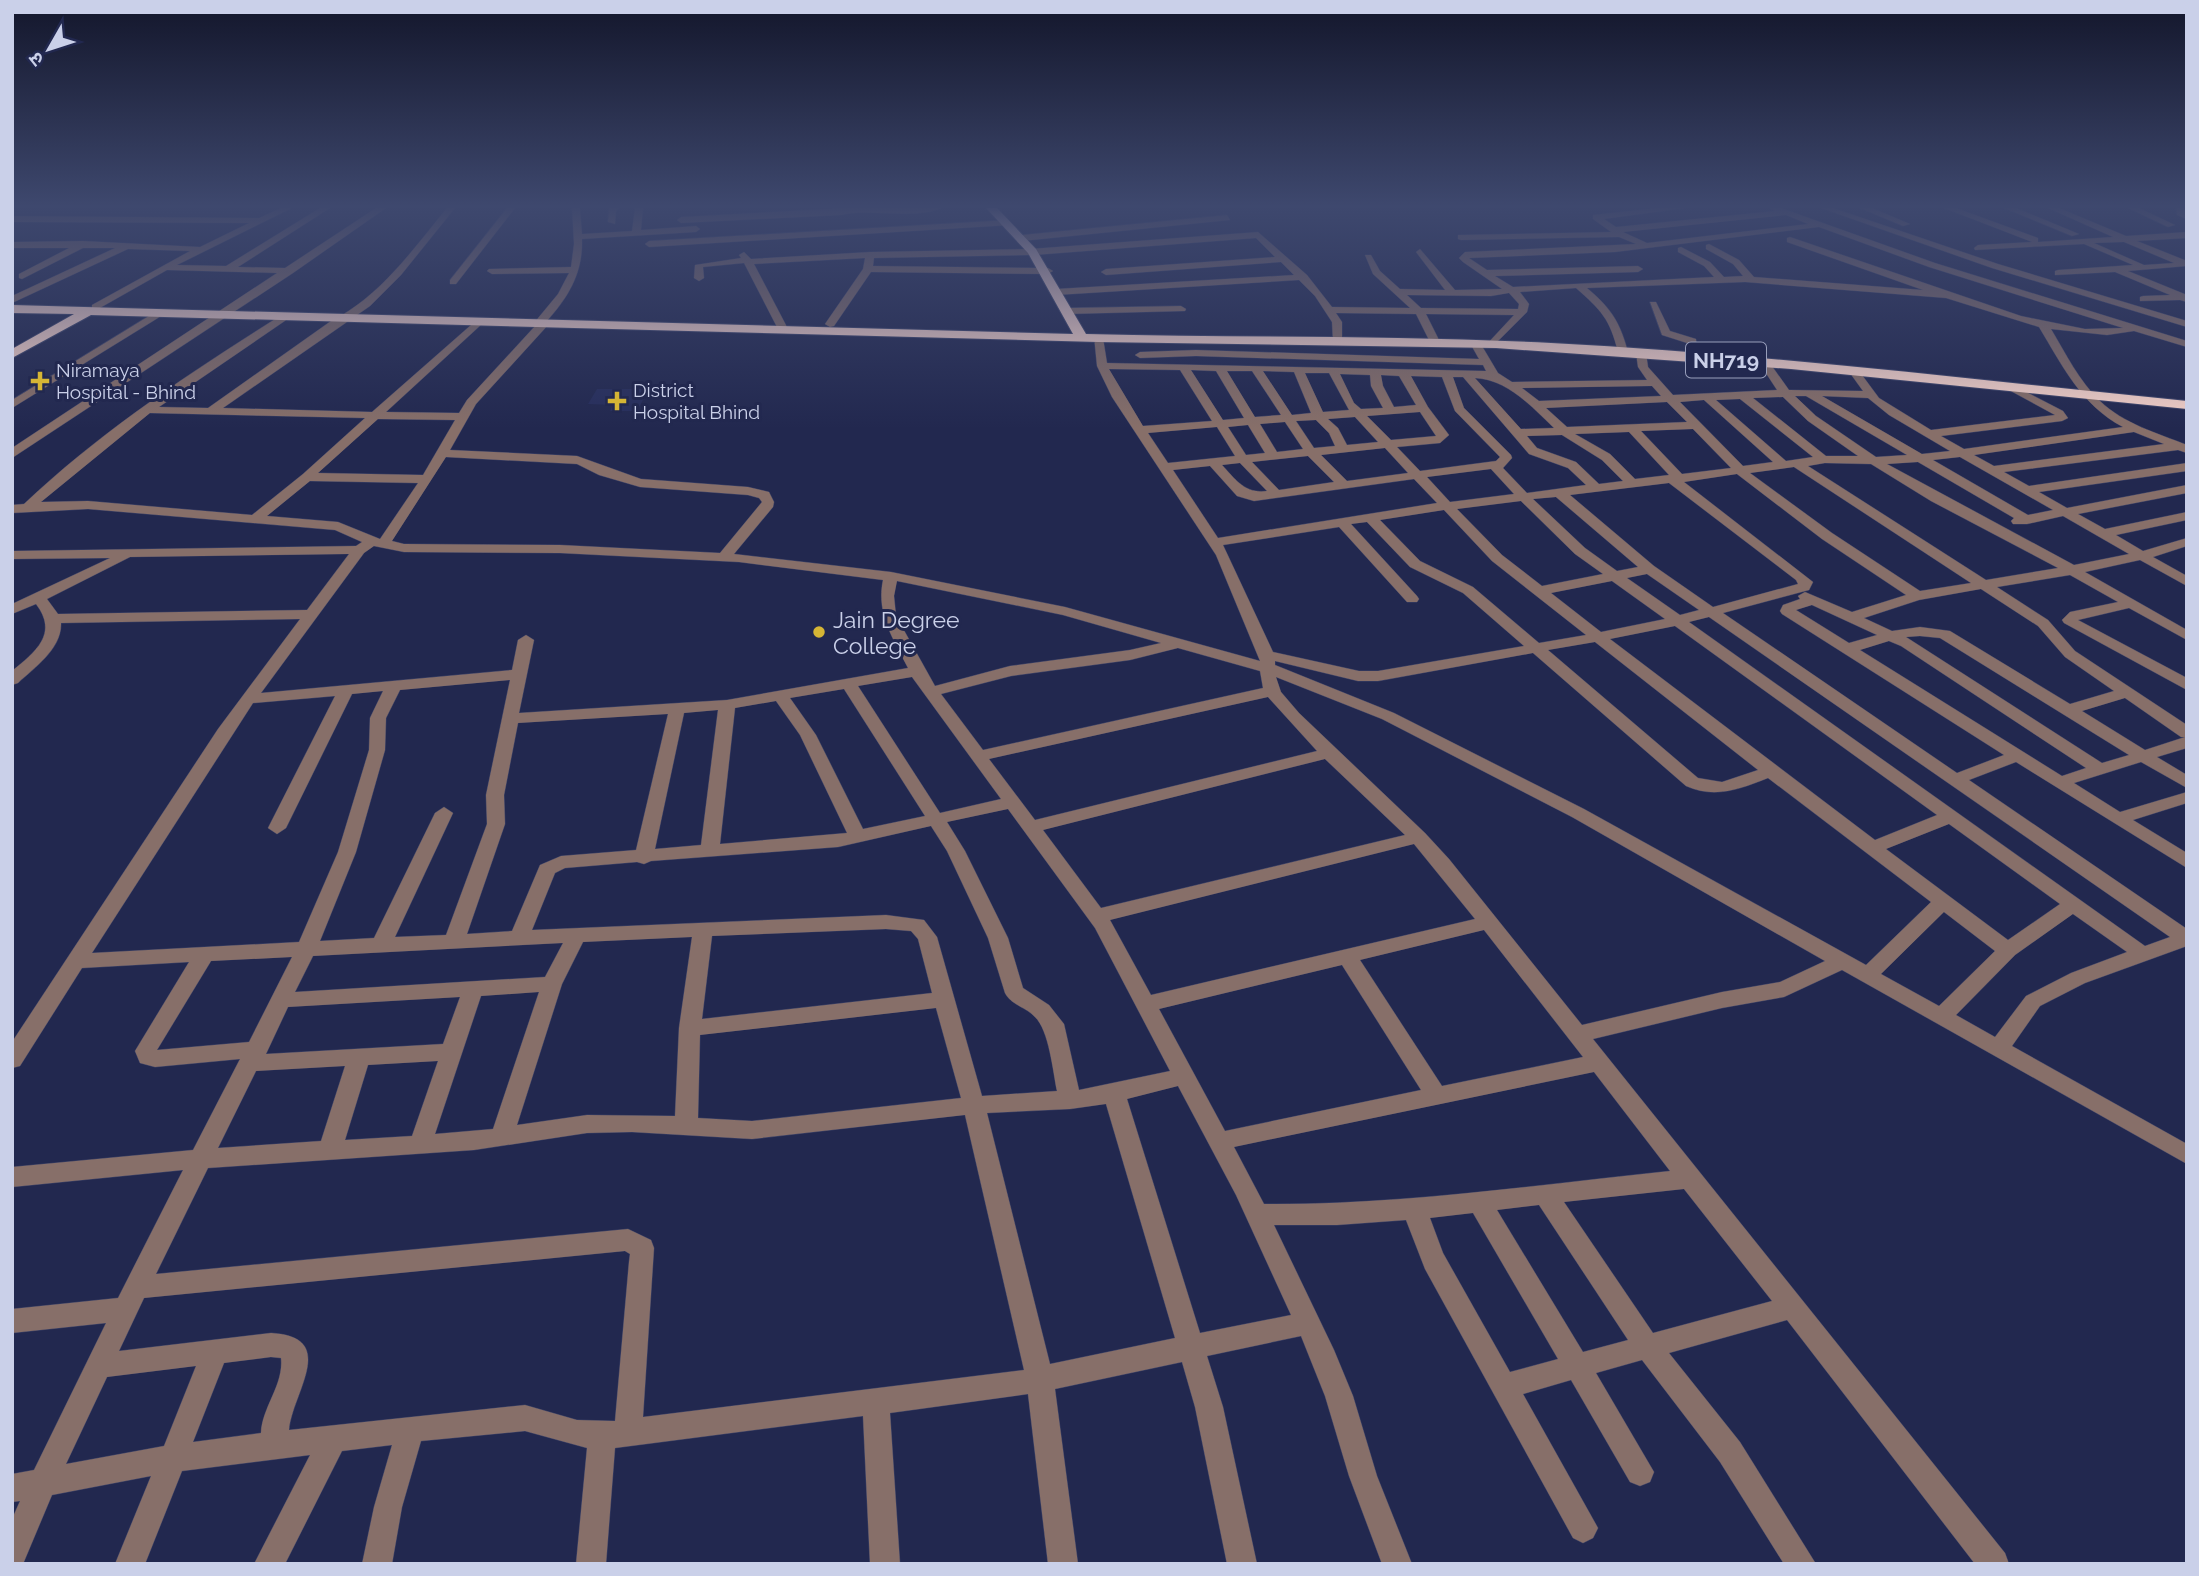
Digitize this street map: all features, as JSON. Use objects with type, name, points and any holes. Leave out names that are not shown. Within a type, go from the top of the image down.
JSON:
[{"type":"highway","points":[[1051,282],[1079,334]]},
{"type":"highway","name":"NH719","points":[[14,305],[162,313],[224,312],[287,316],[1079,334],[1239,334],[1264,337]]},
{"type":"highway","name":"NH719","points":[[92,309],[542,321]]},
{"type":"highway","points":[[12,354],[92,309]]},
{"type":"highway","name":"NH719","points":[[781,326],[830,324],[1079,334],[1098,338],[1264,337],[1475,343],[1694,357],[2187,405]]},
{"type":"street","points":[[14,305],[59,282]]},
{"type":"street","points":[[92,309],[140,282]]},
{"type":"street","points":[[12,454],[273,282]]},
{"type":"street","points":[[210,412],[344,316],[384,282]]},
{"type":"street","points":[[12,1060],[191,782],[249,699],[313,614],[427,479],[471,402],[542,321],[572,282]]},
{"type":"street","points":[[758,282],[781,326]]},
{"type":"street","points":[[830,324],[860,282]]},
{"type":"street","points":[[1112,282],[1116,288]]},
{"type":"street","points":[[1056,292],[1231,282]]},
{"type":"street","points":[[1307,282],[1339,325],[1334,339],[1335,363],[1346,398],[1357,413],[1486,548],[1770,771],[2008,950]]},
{"type":"street","points":[[1387,282],[1418,309],[1435,342]]},
{"type":"street","points":[[1443,282],[1451,291]]},
{"type":"street","points":[[1492,344],[1522,313],[1522,299],[1499,282]]},
{"type":"street","points":[[1655,282],[1658,284]]},
{"type":"street","points":[[1398,292],[1491,293],[1579,286],[1711,282]]},
{"type":"street","points":[[1782,282],[1948,295]]},
{"type":"street","points":[[1909,282],[2043,325],[2099,332],[2137,329]]},
{"type":"street","points":[[1986,282],[2187,344]]},
{"type":"street","points":[[2048,282],[2187,324]]},
{"type":"street","points":[[2085,282],[2093,284]]},
{"type":"street","points":[[2146,282],[2186,295]]},
{"type":"street","points":[[1579,286],[1606,309],[1618,332],[1623,352]]},
{"type":"street","points":[[344,316],[361,293]]},
{"type":"street","points":[[2178,309],[2139,297],[2186,295]]},
{"type":"street","points":[[1653,304],[1665,333],[1692,341],[1694,357]]},
{"type":"street","points":[[1068,311],[1181,309]]},
{"type":"street","points":[[1329,310],[1418,309],[1522,313]]},
{"type":"street","points":[[12,405],[162,313]]},
{"type":"street","points":[[20,507],[149,410],[287,316]]},
{"type":"street","points":[[256,518],[307,477],[479,321]]},
{"type":"street","points":[[2043,325],[2088,395],[2112,414],[2183,447]]},
{"type":"street","points":[[1098,338],[1101,360],[1138,430],[1216,542],[1267,662],[1273,691],[1284,707],[1419,837],[1491,922],[1994,1564]]},
{"type":"street","points":[[1187,367],[1196,354],[1194,338]]},
{"type":"street","points":[[1475,343],[1494,375],[1536,405],[1562,430],[1606,457],[1634,485]]},
{"type":"street","points":[[1641,353],[1643,367],[1668,399],[1739,471],[1827,536],[1917,596]]},
{"type":"street","points":[[1101,360],[1196,354],[1335,363],[1486,362]]},
{"type":"street","points":[[1101,360],[1187,367],[1298,369],[1335,363],[1375,371],[1494,375]]},
{"type":"street","points":[[1765,364],[1784,394],[1831,432],[1877,461],[2187,636]]},
{"type":"street","points":[[1187,367],[1216,422],[1243,459],[1276,494]]},
{"type":"street","points":[[1219,367],[1273,456]]},
{"type":"street","points":[[1255,368],[1311,452],[1343,484]]},
{"type":"street","points":[[1298,369],[1318,415],[1334,431],[1343,449]]},
{"type":"street","points":[[1375,371],[1377,386],[1390,410]]},
{"type":"street","points":[[1163,467],[1443,437],[1403,372]]},
{"type":"street","points":[[1855,373],[1870,395],[1881,405],[1927,434],[2183,578]]},
{"type":"street","points":[[1446,374],[1459,409],[1505,454],[1506,458],[1497,469],[1567,540],[1676,621],[2143,954]]},
{"type":"street","points":[[1466,374],[1533,451],[1572,466],[1597,489]]},
{"type":"street","points":[[1508,384],[1655,383]]},
{"type":"street","points":[[1927,434],[2062,418],[2059,413],[2013,388]]},
{"type":"street","points":[[1536,405],[1807,392],[1870,395]]},
{"type":"street","points":[[1807,392],[2027,520]]},
{"type":"street","points":[[1743,396],[1824,460]]},
{"type":"street","points":[[1707,397],[1733,422],[1791,465],[2043,623],[2070,654],[2187,733]]},
{"type":"street","points":[[1138,430],[1249,419],[1423,408]]},
{"type":"street","points":[[149,410],[461,417]]},
{"type":"street","points":[[1519,433],[1695,425]]},
{"type":"street","points":[[12,555],[130,554],[372,545],[404,548],[539,549],[723,558],[891,576],[1065,611],[1181,643],[1267,662],[1316,664],[1358,676],[1378,676],[1598,637],[1676,621],[1804,587],[1806,582],[1676,479],[1631,428]]},
{"type":"street","points":[[1216,542],[1448,506],[1824,460],[1851,458],[1877,461],[1918,458],[2138,428]]},
{"type":"street","points":[[1990,470],[2183,447]]},
{"type":"street","points":[[442,453],[577,460],[587,462],[603,472],[640,483],[764,495],[768,502],[766,508],[723,558]]},
{"type":"street","points":[[1213,462],[1245,496],[1499,464]]},
{"type":"street","points":[[2025,490],[2187,467]]},
{"type":"street","points":[[307,477],[427,479]]},
{"type":"street","points":[[1991,526],[2187,488]]},
{"type":"street","points":[[1560,493],[1649,569],[2186,938]]},
{"type":"street","points":[[20,507],[88,505],[338,526],[372,545]]},
{"type":"street","points":[[2103,534],[2187,516]]},
{"type":"street","points":[[1370,517],[1415,564],[1468,590],[1692,782],[1702,787],[1724,788],[1770,771]]},
{"type":"street","points":[[1341,521],[1412,599]]},
{"type":"street","points":[[1852,617],[1917,596],[2072,570],[2141,556],[2187,542]]},
{"type":"street","points":[[12,610],[130,554]]},
{"type":"street","points":[[1541,591],[1649,569]]},
{"type":"street","points":[[891,576],[887,596],[889,616],[930,692],[1097,916],[1148,1004],[1220,1141],[1308,1323],[1339,1396],[1363,1476],[1397,1564]]},
{"type":"street","points":[[1793,591],[1893,636],[2100,770]]},
{"type":"street","points":[[12,680],[41,652],[52,636],[53,620],[38,597]]},
{"type":"street","points":[[1813,600],[1788,608],[1787,611],[2187,862]]},
{"type":"street","points":[[2130,604],[2075,615],[2069,620],[2187,685]]},
{"type":"street","points":[[53,620],[313,614]]},
{"type":"street","points":[[1846,649],[1920,630],[1945,634],[2187,783]]},
{"type":"street","points":[[454,941],[496,824],[495,794],[526,640]]},
{"type":"street","points":[[930,692],[1010,670],[1130,655],[1181,643]]},
{"type":"street","points":[[1267,662],[1388,716],[1578,813],[2187,1155]]},
{"type":"street","points":[[510,719],[727,705],[918,671]]},
{"type":"street","points":[[249,699],[519,674]]},
{"type":"street","points":[[849,684],[956,851],[998,938],[1011,985],[1021,998],[1042,1010],[1053,1024],[1070,1100]]},
{"type":"street","points":[[12,1554],[43,1482],[131,1298],[307,948],[347,852],[377,750],[375,734],[378,718],[394,685]]},
{"type":"street","points":[[277,828],[346,690]]},
{"type":"street","points":[[979,756],[1186,708],[1273,691]]},
{"type":"street","points":[[2068,710],[2129,692]]},
{"type":"street","points":[[781,697],[808,735],[858,837]]},
{"type":"street","points":[[710,851],[727,705]]},
{"type":"street","points":[[644,858],[677,708]]},
{"type":"street","points":[[2061,782],[2187,741]]},
{"type":"street","points":[[1032,827],[1330,753]]},
{"type":"street","points":[[1956,779],[2020,755]]},
{"type":"street","points":[[2119,818],[2187,797]]},
{"type":"street","points":[[519,938],[542,877],[552,864],[816,844],[1013,802]]},
{"type":"street","points":[[381,945],[444,813]]},
{"type":"street","points":[[1872,848],[1949,817]]},
{"type":"street","points":[[1097,916],[1419,837]]},
{"type":"street","points":[[1868,975],[1943,901]]},
{"type":"street","points":[[1941,1017],[2008,950],[2073,904]]},
{"type":"street","points":[[75,961],[886,922],[917,925],[927,937],[974,1106],[1040,1380],[1063,1564]]},
{"type":"street","points":[[1148,1004],[1491,922]]},
{"type":"street","points":[[686,1128],[690,1028],[703,930]]},
{"type":"street","points":[[502,1137],[552,984],[576,936]]},
{"type":"street","points":[[1998,1049],[2033,1001],[2078,978],[2186,938]]},
{"type":"street","points":[[205,954],[151,1040],[146,1051],[148,1057],[359,1057],[451,1052]]},
{"type":"street","points":[[1347,956],[1437,1097]]},
{"type":"street","points":[[1579,1034],[1722,1000],[1784,989],[1843,961]]},
{"type":"street","points":[[282,1000],[552,984]]},
{"type":"street","points":[[420,1144],[473,989]]},
{"type":"street","points":[[690,1028],[944,999]]},
{"type":"street","points":[[330,1151],[359,1057]]},
{"type":"street","points":[[1220,1141],[1601,1062]]},
{"type":"street","points":[[12,1177],[199,1159],[502,1137],[599,1124],[752,1130],[974,1106],[1070,1100],[1186,1076]]},
{"type":"street","points":[[1114,1093],[1220,1449],[1242,1564]]},
{"type":"street","points":[[1257,1214],[1337,1215],[1415,1209],[1692,1178]]},
{"type":"street","points":[[1545,1194],[1647,1346],[1730,1452],[1801,1564]]},
{"type":"street","points":[[1479,1201],[1640,1472]]},
{"type":"street","points":[[1415,1209],[1425,1242],[1583,1528]]},
{"type":"street","points":[[12,1321],[131,1298],[586,1242],[628,1240],[642,1248],[642,1262],[615,1435],[591,1564]]},
{"type":"street","points":[[1504,1386],[1793,1307]]},
{"type":"street","points":[[12,1488],[173,1458],[525,1418],[577,1434],[615,1435],[876,1402],[1040,1380],[1308,1323]]},
{"type":"street","points":[[98,1366],[271,1345],[285,1346],[293,1351],[296,1370],[274,1425],[275,1437],[285,1444]]},
{"type":"street","points":[[130,1564],[216,1351]]},
{"type":"street","points":[[876,1402],[885,1564]]},
{"type":"street","points":[[377,1564],[388,1507],[410,1430]]},
{"type":"street","points":[[269,1564],[333,1440]]},
{"type":"shaded area","name":"District Hospital Bhind","points":[[597,389],[649,389],[637,411],[610,411],[613,405],[588,404]]},
{"type":"place","name":"Niramaya Hospital - Bhind","points":[[40,381]]},
{"type":"place","name":"District Hospital Bhind","points":[[617,401]]},
{"type":"place","name":"Jain Degree College","points":[[819,632]]}]
